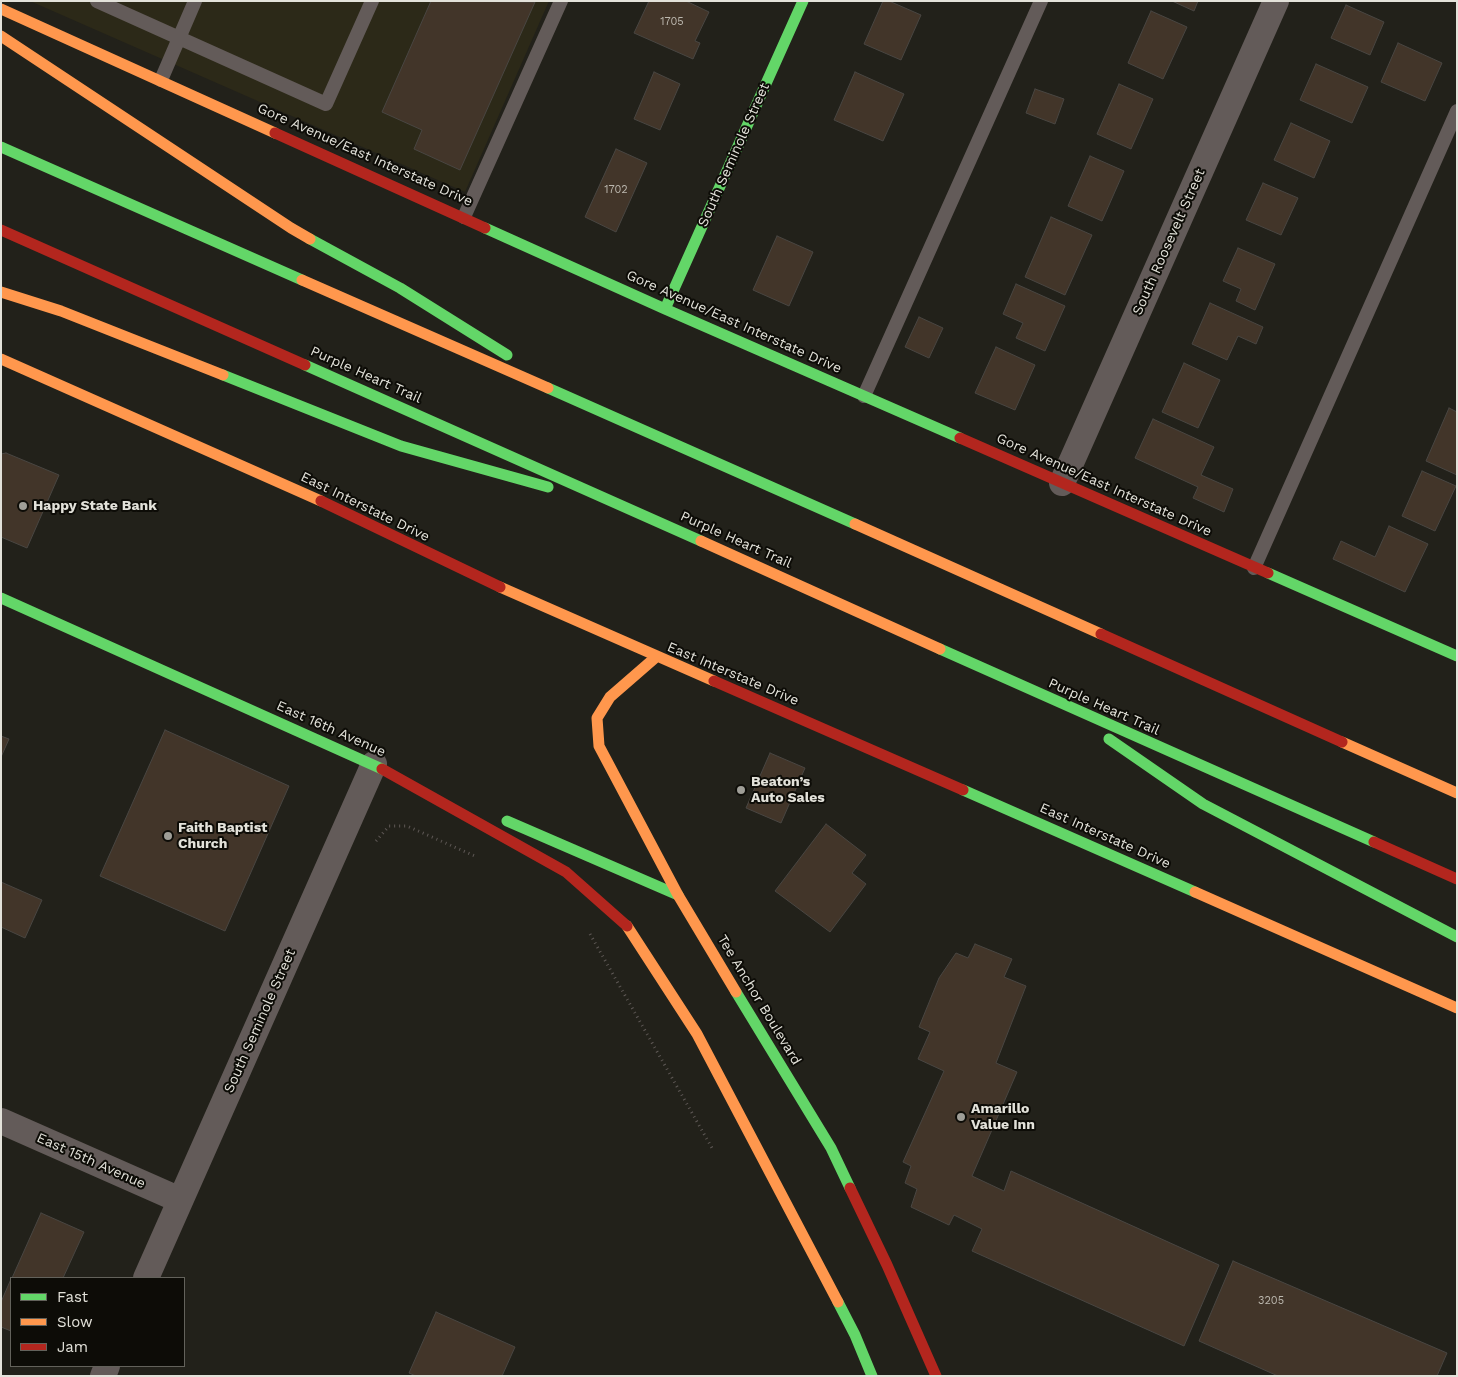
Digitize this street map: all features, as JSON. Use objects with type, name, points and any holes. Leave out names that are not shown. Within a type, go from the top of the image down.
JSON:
[{"type":"main road","name":"South Seminole Street","points":[[666,308],[803,1]]},
{"type":"main road","name":"Gore Avenue/East Interstate Drive","points":[[1,9],[864,396],[1254,568],[1456,654]]},
{"type":"main road","points":[[1,36],[291,228],[400,288],[591,408]]},
{"type":"main road","points":[[1,147],[1457,793]]},
{"type":"main road","name":"Purple Heart Trail","points":[[1,230],[640,513],[1052,700],[1457,879]]},
{"type":"main road","points":[[1,292],[61,311],[401,446],[640,513]]},
{"type":"main road","name":"East Interstate Drive","points":[[1,359],[327,504],[476,577],[1033,820],[1457,1008]]},
{"type":"main road","name":"East 16th Avenue","points":[[1,598],[374,764],[566,872],[627,926],[697,1034],[855,1335],[872,1376]]},
{"type":"main road","name":"Tee Anchor Boulevard","points":[[656,657],[610,697],[597,718],[599,746],[678,895],[831,1148],[936,1376]]},
{"type":"main road","points":[[1052,700],[1203,804],[1457,937]]},
{"type":"main road","points":[[1380,759],[1438,772]]},
{"type":"main road","points":[[374,764],[472,806]]},
{"type":"main road","points":[[499,818],[678,895]]},
{"type":"street","name":"South Roosevelt Street","points":[[1062,483],[1276,1]]},
{"type":"street","name":"South Seminole Street","points":[[146,1277],[374,764]]},
{"type":"street","name":"East 15th Avenue","points":[[1,1121],[180,1200]]},
{"type":"lane","points":[[97,1],[326,104],[372,1]]},
{"type":"lane","points":[[160,80],[195,1]]},
{"type":"lane","points":[[464,217],[561,1]]},
{"type":"lane","points":[[864,396],[1041,1]]},
{"type":"lane","points":[[1254,568],[1457,110]]},
{"type":"path","points":[[376,841],[389,826],[407,826],[479,858]]},
{"type":"path","points":[[588,930],[712,1148]]},
{"type":"shaded area","points":[[30,1],[549,1],[465,192]]},
{"type":"building","points":[[431,1],[535,2],[460,170],[414,149],[422,130],[382,112]]},
{"type":"building","points":[[649,1],[686,1],[709,12],[695,41],[700,43],[693,59],[634,33]]},
{"type":"building","points":[[883,1],[889,1],[921,15],[901,60],[864,44]]},
{"type":"building","points":[[1172,1],[1198,1],[1194,11]]},
{"type":"building","points":[[1346,5],[1384,22],[1370,55],[1331,38]]},
{"type":"building","points":[[1151,11],[1187,27],[1163,79],[1128,63]]},
{"type":"building","points":[[1398,43],[1442,63],[1425,101],[1381,82]]},
{"type":"building","points":[[1316,64],[1368,87],[1352,123],[1300,100]]},
{"type":"building","points":[[654,72],[680,84],[660,130],[634,119]]},
{"type":"building","points":[[855,72],[904,94],[883,141],[834,120]]},
{"type":"building","points":[[1119,84],[1153,99],[1131,149],[1097,134]]},
{"type":"building","points":[[1035,89],[1064,99],[1055,124],[1026,113]]},
{"type":"building","points":[[1291,123],[1330,141],[1314,178],[1274,160]]},
{"type":"building","points":[[616,149],[647,163],[616,232],[585,217]]},
{"type":"building","points":[[1090,156],[1124,171],[1102,221],[1068,206]]},
{"type":"building","points":[[1263,183],[1298,198],[1281,235],[1246,220]]},
{"type":"building","points":[[1051,217],[1092,235],[1065,295],[1025,277]]},
{"type":"building","points":[[777,236],[813,252],[789,306],[753,290]]},
{"type":"building","points":[[1238,248],[1275,264],[1255,310],[1236,301],[1241,289],[1223,281]]},
{"type":"building","points":[[1016,284],[1065,306],[1045,351],[1016,338],[1023,323],[1003,314]]},
{"type":"building","points":[[1210,303],[1263,327],[1256,344],[1238,336],[1227,360],[1192,344]]},
{"type":"building","points":[[919,317],[943,328],[929,358],[905,347]]},
{"type":"building","points":[[996,347],[1035,365],[1015,410],[975,393]]},
{"type":"building","points":[[1184,363],[1220,380],[1198,428],[1162,412]]},
{"type":"building","points":[[1449,408],[1457,412],[1457,475],[1426,461]]},
{"type":"building","points":[[1153,419],[1214,447],[1201,475],[1233,489],[1224,512],[1193,498],[1198,487],[1135,458]]},
{"type":"building","name":"Happy State Bank","points":[[6,453],[59,475],[27,548],[1,537],[1,454]]},
{"type":"building","points":[[1422,471],[1456,486],[1435,531],[1402,516]]},
{"type":"building","points":[[1389,526],[1428,544],[1405,592],[1333,559],[1341,541],[1375,557]]},
{"type":"building","points":[[165,730],[289,786],[225,931],[100,876]]},
{"type":"building","points":[[1,736],[9,739],[1,757]]},
{"type":"building","points":[[770,753],[805,768],[781,823],[746,808]]},
{"type":"building","points":[[826,824],[866,855],[852,873],[866,884],[830,932],[775,891]]},
{"type":"building","points":[[1,882],[42,900],[25,938],[1,927]]},
{"type":"building","name":"Amarillo Value Inn","points":[[975,944],[1012,959],[1004,977],[1026,986],[996,1063],[1017,1072],[972,1176],[1004,1191],[1011,1171],[1219,1265],[1184,1346],[972,1251],[982,1229],[954,1215],[949,1225],[911,1207],[917,1189],[905,1183],[911,1166],[903,1162],[944,1071],[918,1059],[930,1032],[919,1027],[939,978],[956,953],[968,958]]},
{"type":"building","points":[[41,1213],[84,1232],[63,1277],[12,1277]]},
{"type":"building","points":[[1233,1261],[1447,1353],[1437,1376],[1278,1376],[1199,1341]]},
{"type":"building","points":[[10,1281],[10,1331],[1,1327],[1,1302]]},
{"type":"building","points":[[436,1312],[515,1347],[502,1376],[416,1376],[409,1373]]},
{"type":"traffic: fast","points":[[665,309],[803,1]]},
{"type":"traffic: fast","points":[[1,147],[302,280]]},
{"type":"traffic: fast","points":[[485,228],[960,438]]},
{"type":"traffic: fast","points":[[310,239],[400,288],[507,355]]},
{"type":"traffic: fast","points":[[305,365],[701,541]]},
{"type":"traffic: fast","points":[[223,375],[401,446],[548,487]]},
{"type":"traffic: fast","points":[[548,388],[855,524]]},
{"type":"traffic: fast","points":[[1268,573],[1457,656]]},
{"type":"traffic: fast","points":[[1,598],[382,769]]},
{"type":"traffic: fast","points":[[940,649],[1374,842]]},
{"type":"traffic: fast","points":[[1109,739],[1203,804],[1457,937]]},
{"type":"traffic: fast","points":[[963,790],[1195,892]]},
{"type":"traffic: fast","points":[[507,821],[678,895]]},
{"type":"traffic: fast","points":[[736,992],[831,1148],[850,1188]]},
{"type":"traffic: fast","points":[[838,1302],[855,1335],[872,1376]]},
{"type":"traffic: slow","points":[[1,9],[275,133]]},
{"type":"traffic: slow","points":[[1,36],[310,239]]},
{"type":"traffic: slow","points":[[302,280],[548,388]]},
{"type":"traffic: slow","points":[[1,292],[61,311],[223,375]]},
{"type":"traffic: slow","points":[[1,359],[321,501]]},
{"type":"traffic: slow","points":[[855,524],[1101,634]]},
{"type":"traffic: slow","points":[[701,541],[940,649]]},
{"type":"traffic: slow","points":[[500,587],[714,681]]},
{"type":"traffic: slow","points":[[656,657],[610,697],[597,718],[599,746],[678,895],[736,992]]},
{"type":"traffic: slow","points":[[1342,742],[1457,793]]},
{"type":"traffic: slow","points":[[1195,892],[1457,1008]]},
{"type":"traffic: slow","points":[[627,926],[697,1034],[838,1302]]},
{"type":"traffic: jam","points":[[275,133],[485,228]]},
{"type":"traffic: jam","points":[[1,230],[305,365]]},
{"type":"traffic: jam","points":[[960,438],[1268,573]]},
{"type":"traffic: jam","points":[[321,501],[500,587]]},
{"type":"traffic: jam","points":[[1101,634],[1342,742]]},
{"type":"traffic: jam","points":[[714,681],[963,790]]},
{"type":"traffic: jam","points":[[382,769],[566,872],[627,926]]},
{"type":"traffic: jam","points":[[1374,842],[1457,879]]},
{"type":"traffic: jam","points":[[850,1188],[887,1265],[936,1376]]},
{"type":"place","name":"Happy State Bank","points":[[23,506]]},
{"type":"place","name":"Beaton’s Auto Sales","points":[[741,790]]},
{"type":"place","name":"Faith Baptist Church","points":[[168,836]]},
{"type":"place","name":"Amarillo Value Inn","points":[[961,1117]]}]
